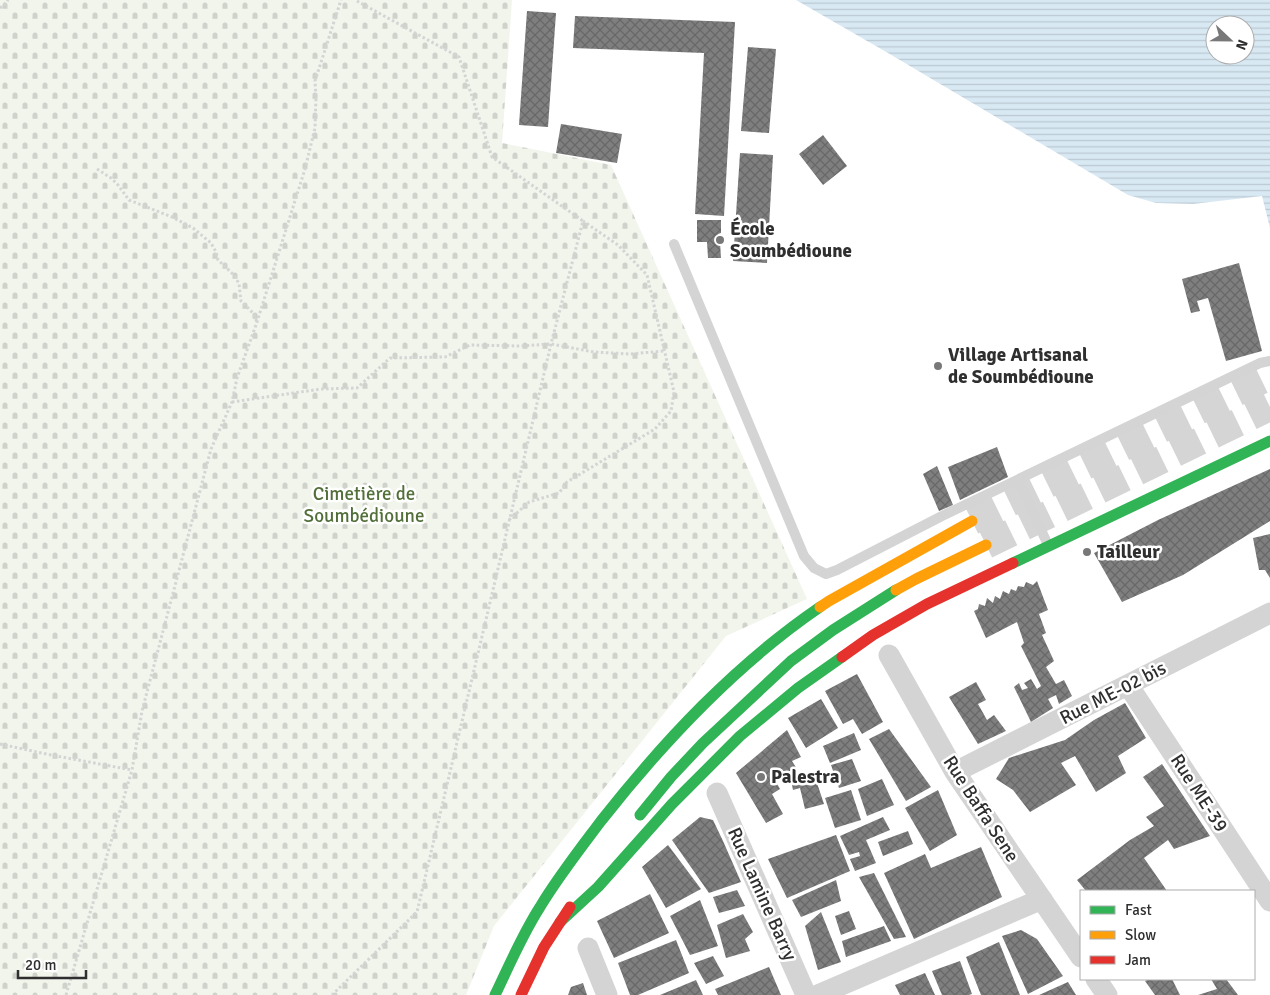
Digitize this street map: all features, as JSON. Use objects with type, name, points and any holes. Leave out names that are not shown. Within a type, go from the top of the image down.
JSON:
[{"type":"highway","points":[[560,922],[598,886],[672,804],[740,736],[798,688],[873,635],[928,604],[1270,441]]},
{"type":"highway","points":[[495,995],[539,908],[580,849],[631,783],[705,702],[759,654],[812,613],[844,592],[972,521]]},
{"type":"highway","points":[[633,823],[671,777],[703,743],[791,662],[833,630],[881,599],[986,544]]},
{"type":"highway","points":[[521,995],[544,947],[590,880]]},
{"type":"street","name":"Rue ME-02 bis","points":[[955,772],[1270,613]]},
{"type":"street","name":"Rue Baffa Sene","points":[[889,656],[955,772],[1080,956]]},
{"type":"street","name":"Rue ME-39","points":[[1128,685],[1270,900]]},
{"type":"street","name":"Rue Lamine Barry","points":[[717,793],[806,995]]},
{"type":"street","points":[[818,995],[1042,899]]},
{"type":"street","points":[[588,948],[608,995]]},
{"type":"street","points":[[1097,980],[1108,995]]},
{"type":"lane","points":[[674,244],[804,556],[814,568],[826,574],[1260,363],[1270,361]]},
{"type":"lane","points":[[1018,480],[1049,546]]},
{"type":"path","points":[[0,8],[8,0]]},
{"type":"path","points":[[66,995],[132,770],[142,711],[211,449],[232,402],[237,378],[257,322],[305,169],[315,128],[315,81],[341,0]]},
{"type":"path","points":[[355,0],[458,57],[492,157],[618,245],[647,275],[674,392],[671,411],[655,429],[568,482],[559,493],[528,502],[509,520]]},
{"type":"path","points":[[97,169],[111,178],[129,200],[179,220],[212,243],[218,260],[235,276],[239,284],[241,301],[253,313],[257,322]]},
{"type":"path","points":[[332,995],[417,912],[550,344],[583,221]]},
{"type":"path","points":[[232,402],[321,389],[357,388],[390,358],[445,357],[470,345],[520,346],[550,344],[594,352],[630,354],[664,351]]},
{"type":"path","points":[[0,744],[132,770]]},
{"type":"green space","name":"Cimetière de Soumbédioune","points":[[0,0],[512,0],[502,143],[611,165],[807,599],[726,636],[494,926],[466,995],[0,995]]},
{"type":"shaded area","points":[[796,0],[1270,0],[1270,228],[1262,196],[1193,204],[1156,203],[1128,195]]},
{"type":"building","points":[[527,11],[556,13],[548,127],[519,125]]},
{"type":"building","points":[[575,16],[735,22],[724,216],[695,214],[704,53],[573,48]]},
{"type":"building","points":[[748,47],[776,49],[769,133],[741,131]]},
{"type":"building","points":[[561,124],[622,134],[617,163],[556,153]]},
{"type":"building","points":[[823,135],[847,166],[823,185],[799,154]]},
{"type":"building","points":[[740,153],[773,155],[767,263],[733,261]]},
{"type":"building","points":[[697,220],[721,220],[721,233],[718,234],[718,242],[720,242],[721,258],[708,258],[707,242],[697,242]]},
{"type":"building","points":[[1239,263],[1262,351],[1226,361],[1208,298],[1197,301],[1200,311],[1191,313],[1182,279]]},
{"type":"building","points":[[997,447],[1008,477],[960,500],[948,467]]},
{"type":"building","points":[[937,466],[953,505],[939,511],[923,474]]},
{"type":"building","points":[[1270,469],[1270,521],[1183,575],[1122,602],[1094,553],[1158,520]]},
{"type":"building","points":[[1270,534],[1270,578],[1265,570],[1259,570],[1253,538]]},
{"type":"building","points":[[1037,581],[1048,610],[1039,614],[1046,633],[1042,635],[1054,661],[1046,667],[1056,684],[1064,680],[1072,696],[1059,704],[1056,695],[1048,699],[1053,708],[1031,722],[1014,687],[1019,683],[1022,690],[1028,688],[1024,683],[1031,679],[1037,689],[1041,686],[1021,646],[1024,643],[1017,622],[986,638],[974,611],[978,609],[979,604],[985,606],[987,598],[993,603],[995,596],[1000,599],[1003,591],[1009,594],[1011,589],[1016,591],[1018,586],[1024,587],[1026,582],[1033,585]]},
{"type":"building","points":[[857,674],[883,722],[862,734],[853,719],[843,724],[825,691]]},
{"type":"building","points":[[976,682],[986,700],[978,704],[987,720],[994,715],[1006,731],[978,744],[949,697]]},
{"type":"building","points":[[821,699],[838,728],[806,748],[788,718]]},
{"type":"building","points":[[1125,703],[1146,738],[1118,756],[1126,773],[1096,792],[1075,756],[1061,763],[1076,785],[1030,812],[1013,790],[996,779],[1009,758],[1065,740],[1094,720]]},
{"type":"building","points":[[889,729],[931,787],[906,801],[869,739]]},
{"type":"building","name":"Palestra","points":[[787,730],[801,757],[792,761],[797,769],[775,780],[780,789],[772,794],[783,814],[766,823],[736,773]]},
{"type":"building","points":[[854,733],[861,750],[830,763],[823,746]]},
{"type":"building","points":[[852,759],[861,781],[839,788],[831,765]]},
{"type":"building","points":[[1162,764],[1210,836],[1174,849],[1168,840],[1144,858],[1166,890],[1085,890],[1077,880],[1130,840],[1154,826],[1146,817],[1164,806],[1143,777]]},
{"type":"building","points":[[800,774],[801,781],[815,777],[824,804],[805,809],[800,788],[793,790],[791,780]]},
{"type":"building","points":[[882,779],[894,805],[867,816],[858,789]]},
{"type":"building","points":[[851,790],[861,820],[835,828],[825,798]]},
{"type":"building","points":[[938,790],[957,835],[930,851],[905,808]]},
{"type":"building","points":[[700,817],[713,820],[741,882],[709,893],[672,840]]},
{"type":"building","points":[[883,817],[890,830],[866,840],[876,863],[855,871],[850,859],[860,856],[859,852],[849,855],[840,836]]},
{"type":"building","points":[[908,831],[913,844],[883,856],[878,842]]},
{"type":"building","points":[[836,835],[850,871],[787,898],[768,859]]},
{"type":"building","points":[[668,845],[701,889],[666,908],[642,867]]},
{"type":"building","points":[[981,847],[1002,897],[914,939],[884,873],[925,854],[931,868]]},
{"type":"building","points":[[874,873],[906,937],[894,939],[859,877]]},
{"type":"building","points":[[836,880],[841,901],[801,917],[792,900]]},
{"type":"building","points":[[737,890],[745,906],[719,913],[713,897]]},
{"type":"building","points":[[650,894],[669,933],[614,958],[597,921]]},
{"type":"building","points":[[700,900],[718,946],[690,955],[670,916]]},
{"type":"building","points":[[849,911],[856,929],[841,935],[835,916]]},
{"type":"building","points":[[821,912],[841,962],[818,970],[805,926]]},
{"type":"building","points":[[743,914],[753,932],[745,939],[750,951],[726,958],[717,925]]},
{"type":"building","points":[[884,926],[891,941],[846,957],[842,941]]},
{"type":"building","points":[[1021,930],[1037,939],[1063,976],[1028,994],[1002,936]]},
{"type":"building","points":[[676,940],[689,973],[638,995],[630,995],[618,963]]},
{"type":"building","points":[[999,942],[1020,995],[981,995],[966,957]]},
{"type":"building","points":[[713,956],[724,976],[706,984],[694,963]]},
{"type":"building","points":[[960,961],[972,994],[942,995],[932,971]]},
{"type":"building","points":[[769,967],[781,995],[718,995],[715,989]]},
{"type":"building","points":[[925,973],[935,995],[900,995],[895,985]]},
{"type":"building","points":[[696,980],[703,995],[660,995]]},
{"type":"building","points":[[1172,980],[1180,995],[1155,995],[1145,981]]},
{"type":"building","points":[[1212,980],[1227,980],[1238,995],[1198,995],[1217,989]]},
{"type":"building","points":[[1068,982],[1076,995],[1039,995]]},
{"type":"building","points":[[583,983],[587,995],[568,995],[571,987]]},
{"type":"tunnel","points":[[972,521],[1270,376]]},
{"type":"tunnel","points":[[986,545],[1270,407]]},
{"type":"traffic: fast","points":[[1013,563],[1270,441]]},
{"type":"traffic: fast","points":[[640,815],[671,777],[703,743],[791,661],[833,630],[896,590]]},
{"type":"traffic: fast","points":[[495,995],[533,918],[547,896],[577,853],[625,791],[676,733],[730,679],[820,607]]},
{"type":"traffic: fast","points":[[560,922],[598,887],[672,804],[740,736],[798,688],[842,657]]},
{"type":"traffic: slow","points":[[820,607],[972,521]]},
{"type":"traffic: slow","points":[[896,590],[986,545]]},
{"type":"traffic: jam","points":[[842,657],[873,635],[927,604],[1013,563]]},
{"type":"traffic: jam","points":[[521,995],[544,947],[570,907]]},
{"type":"place","name":"École Soumbédioune","points":[[720,240]]},
{"type":"place","name":"Village Artisanal de Soumbédioune","points":[[938,366]]},
{"type":"place","name":"Tailleur","points":[[1087,552]]},
{"type":"place","name":"Palestra","points":[[761,777]]}]
